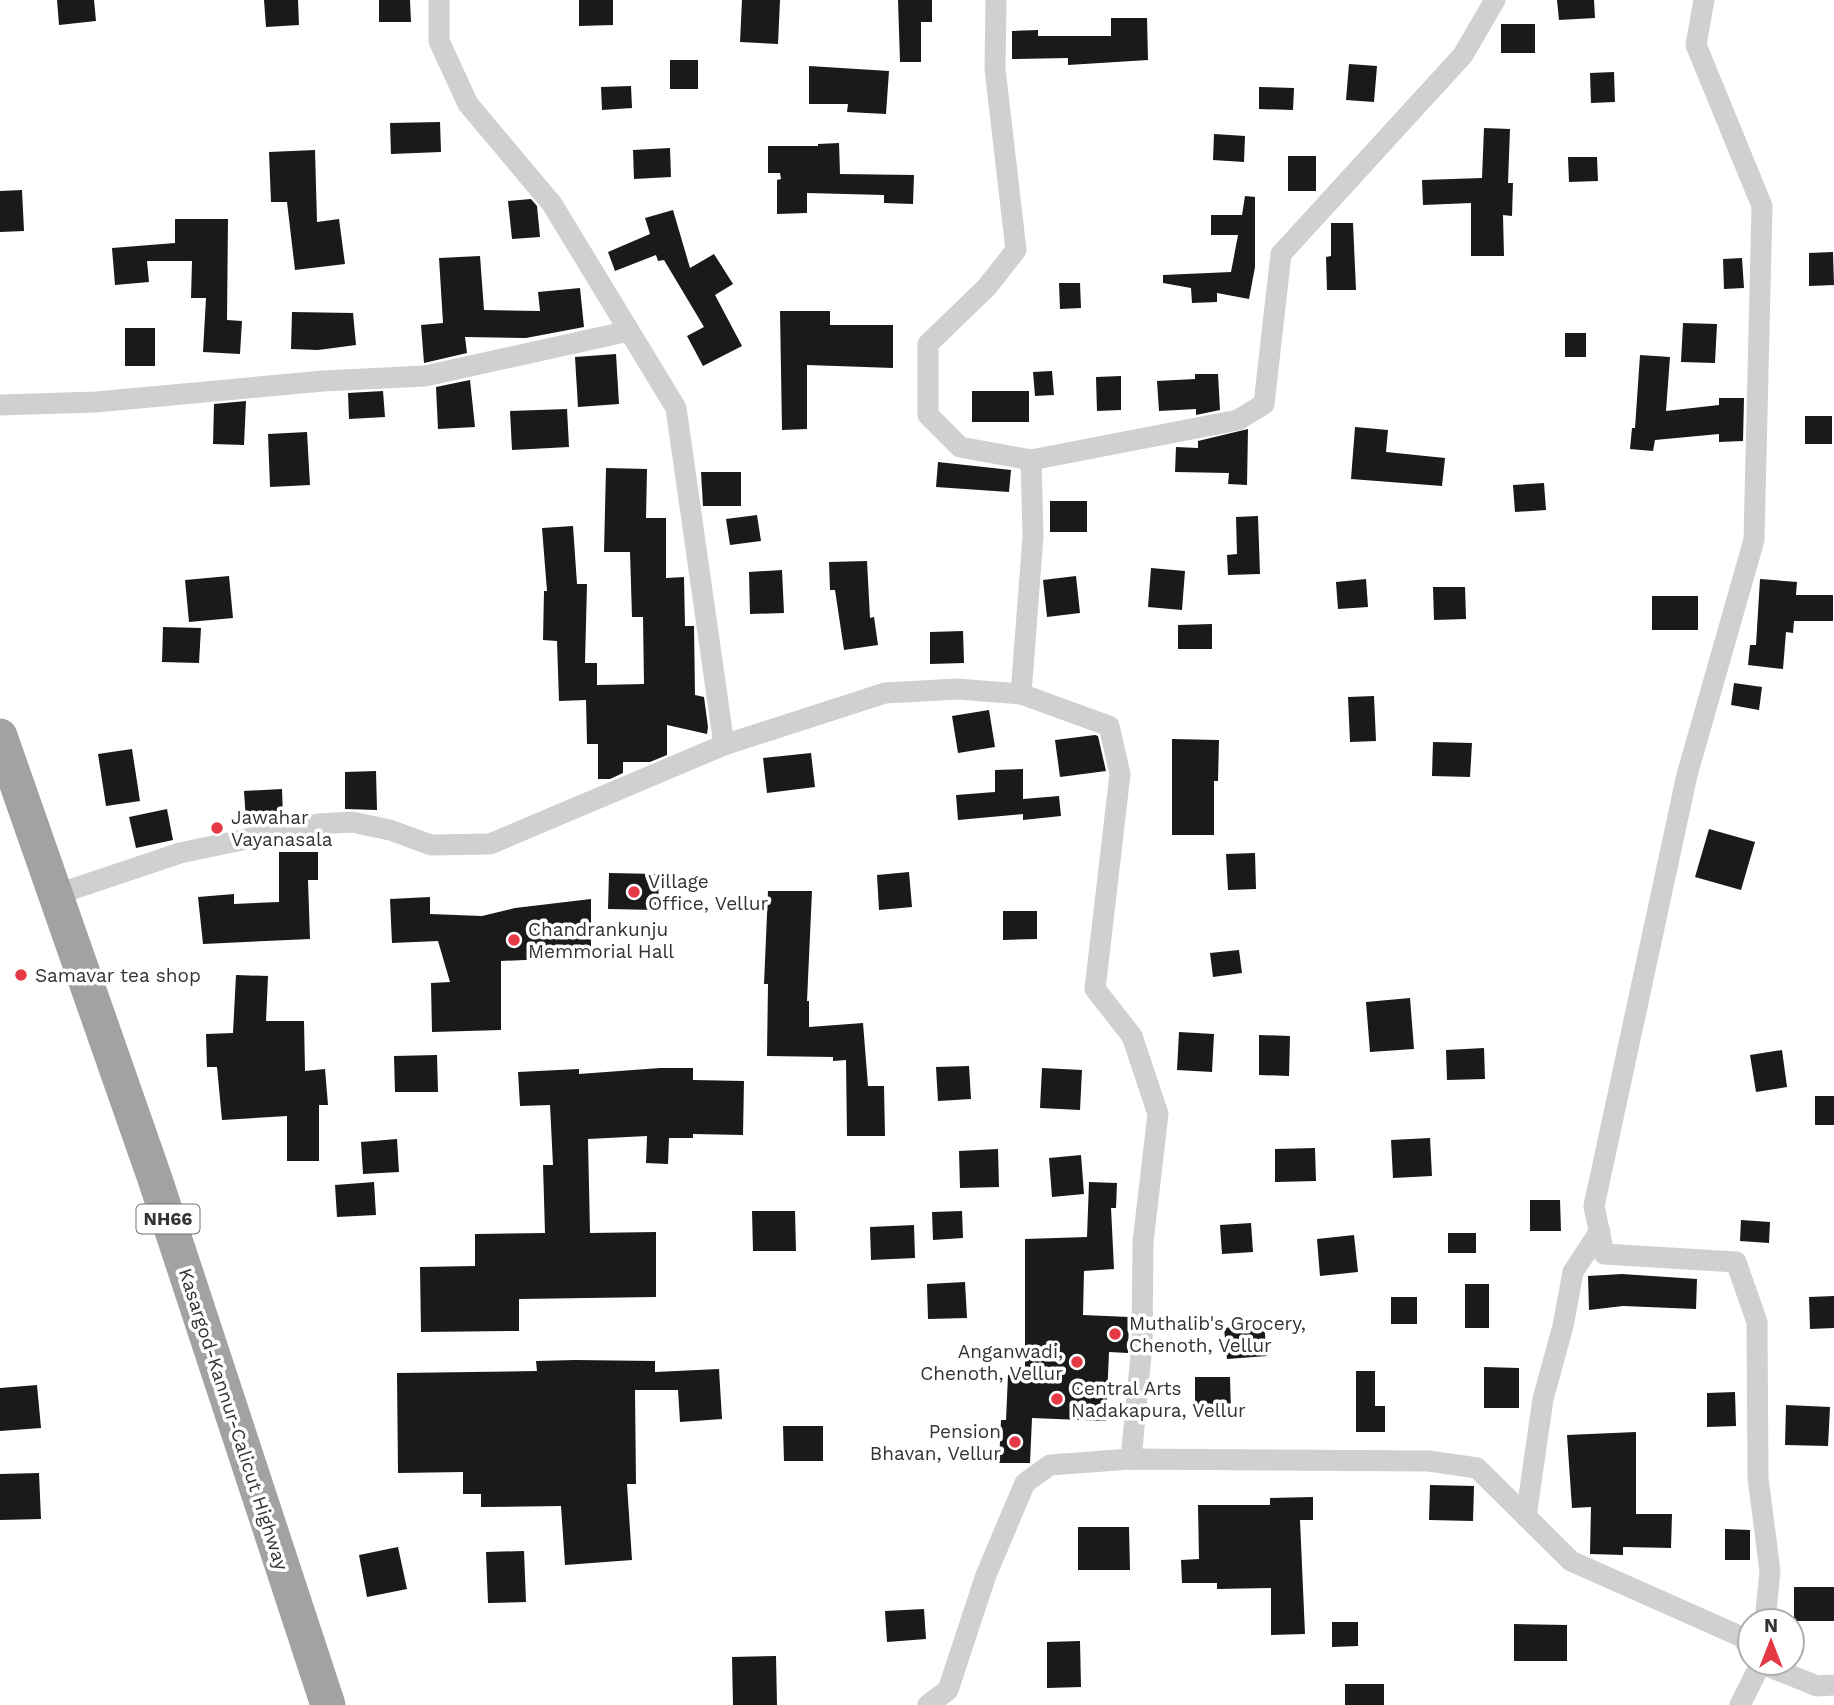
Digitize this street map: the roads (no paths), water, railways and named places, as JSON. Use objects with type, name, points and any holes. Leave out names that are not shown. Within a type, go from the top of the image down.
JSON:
[{"type":"highway","name":"Kasargod-Kannur-Calicut Highway","points":[[0,736],[155,1179],[328,1705]]},
{"type":"street","points":[[439,0],[439,41],[468,104],[552,204],[676,408],[724,745]]},
{"type":"street","points":[[996,0],[995,69],[1016,250],[986,287],[928,344],[928,415],[960,447],[1031,460],[1238,420],[1264,404],[1281,254],[1356,176],[1463,55],[1496,0]]},
{"type":"street","points":[[1704,0],[1696,45],[1762,206],[1754,540],[1687,775],[1594,1206],[1604,1254],[1736,1262],[1757,1321],[1758,1478],[1770,1571],[1766,1607]]},
{"type":"street","points":[[0,405],[96,402],[323,381],[425,376],[629,331]]},
{"type":"street","points":[[1021,694],[1033,536],[1031,460]]},
{"type":"street","points":[[55,895],[180,853],[318,824],[352,822],[390,830],[431,845],[489,844],[724,745],[885,693],[957,689],[1021,694],[1109,726],[1120,774],[1095,989],[1132,1036],[1158,1114],[1143,1242],[1142,1345],[1131,1459]]},
{"type":"street","points":[[1526,1517],[1543,1399],[1573,1272],[1600,1231]]},
{"type":"street","points":[[928,1705],[948,1690],[986,1575],[1026,1483],[1050,1465],[1131,1459],[1429,1461],[1477,1468],[1571,1561],[1736,1634]]},
{"type":"street","points":[[1740,1705],[1754,1677]]},
{"type":"street","points":[[1795,1677],[1817,1686],[1834,1685]]},
{"type":"place","name":"Jawahar Vayanasala","points":[[217,828]]},
{"type":"place","name":"Village Office, Vellur","points":[[634,892]]},
{"type":"place","name":"Chandrankunju Memmorial Hall","points":[[514,940]]},
{"type":"place","name":"Samavar tea shop","points":[[21,975]]},
{"type":"place","name":"Muthalib's Grocery, Chenoth, Vellur","points":[[1115,1334]]},
{"type":"place","name":"Anganwadi, Chenoth, Vellur","points":[[1077,1362]]},
{"type":"place","name":"Central Arts Nadakapura, Vellur","points":[[1057,1399]]},
{"type":"place","name":"Pension Bhavan, Vellur","points":[[1015,1442]]}]
